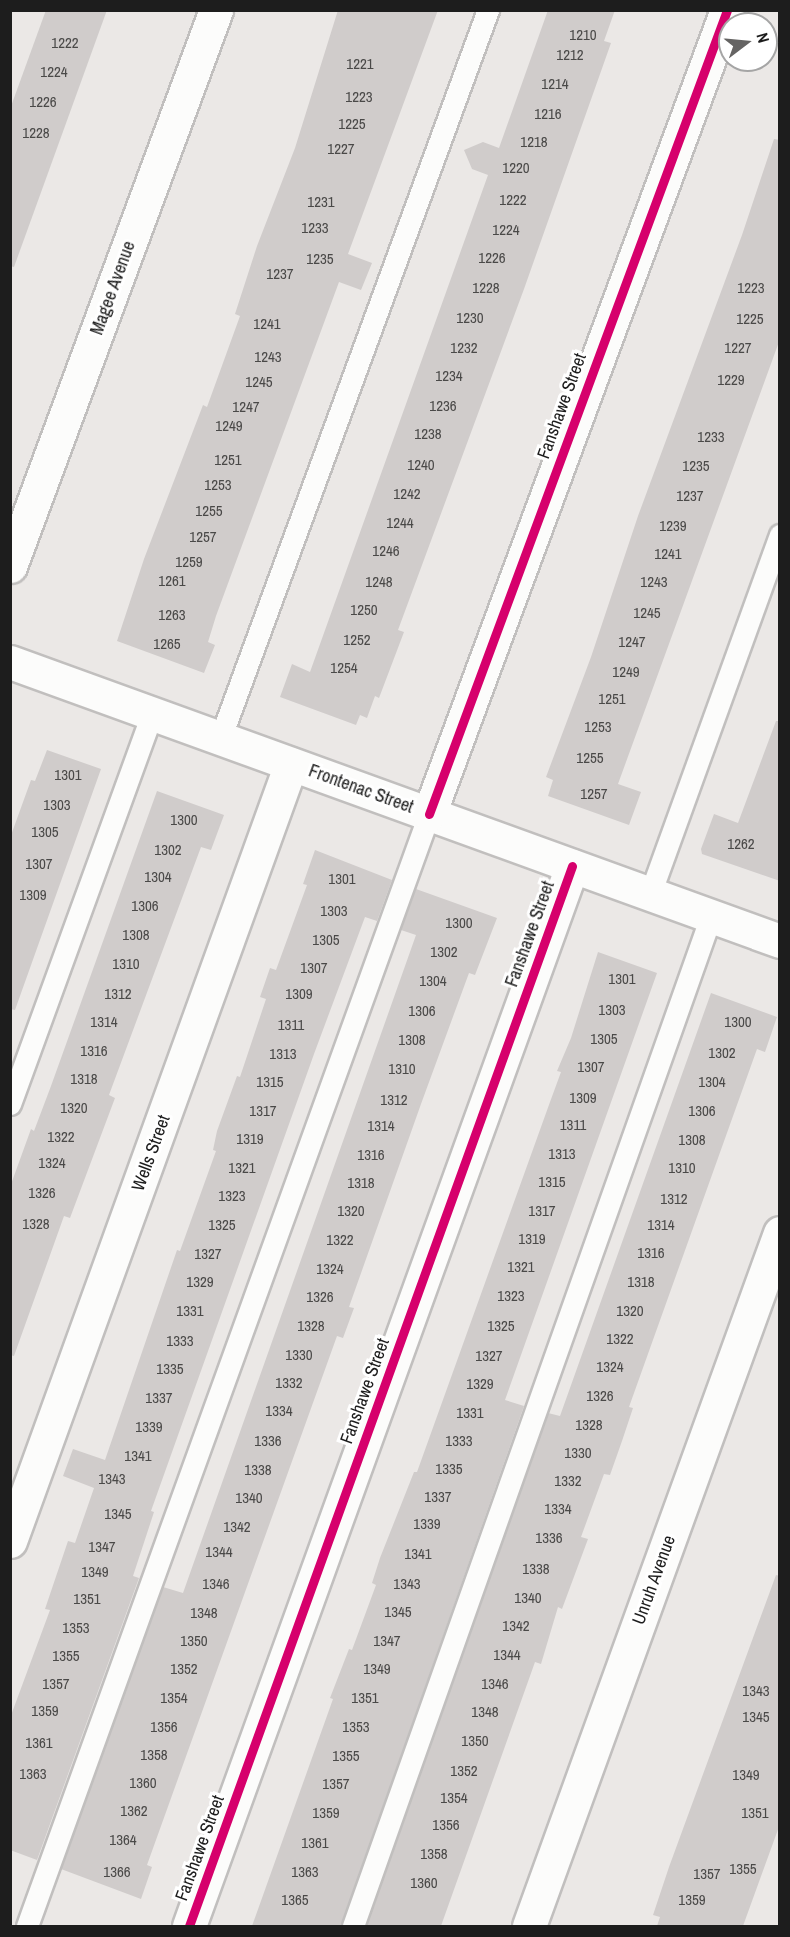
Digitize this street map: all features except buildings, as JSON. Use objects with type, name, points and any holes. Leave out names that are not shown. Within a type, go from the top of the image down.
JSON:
[{"type":"street","name":"Magee Avenue","points":[[10,566],[216,10]]},
{"type":"street","name":"Fanshawe Street","points":[[429,814],[727,10]]},
{"type":"street","name":"Frontenac Street","points":[[10,662],[780,941]]},
{"type":"street","name":"Wells Street","points":[[10,1541],[291,764]]},
{"type":"street","name":"Fanshawe Street","points":[[189,1926],[572,866]]},
{"type":"street","name":"Unruh Avenue","points":[[529,1926],[780,1233]]},
{"type":"lane","points":[[220,739],[488,10]]},
{"type":"lane","points":[[650,894],[780,535]]},
{"type":"lane","points":[[10,1104],[152,713]]},
{"type":"lane","points":[[27,1926],[429,814]]},
{"type":"lane","points":[[353,1926],[711,916]]},
{"type":"cycle path","points":[[429,814],[727,10]]},
{"type":"cycle path","points":[[189,1926],[572,866]]}]
